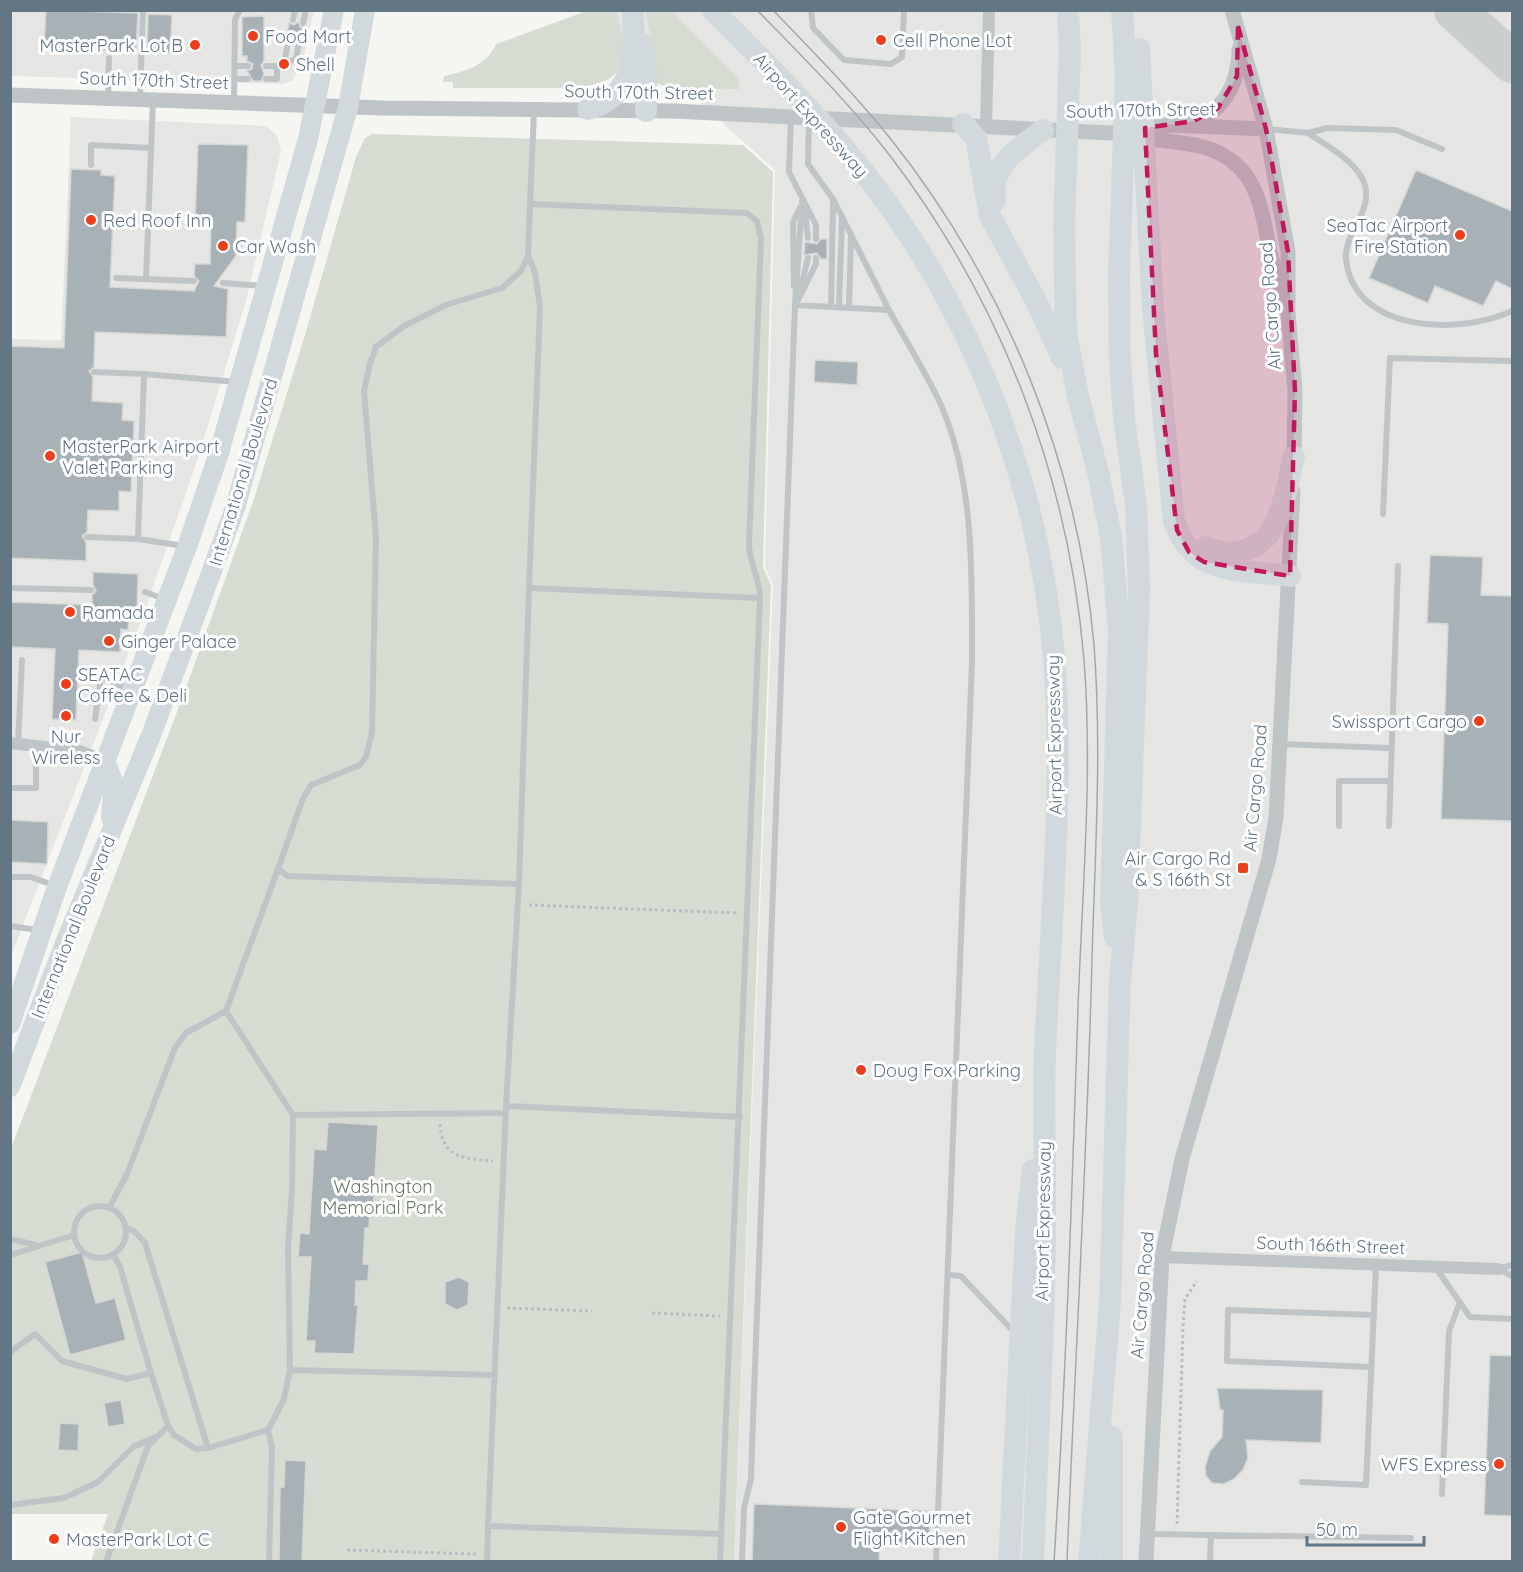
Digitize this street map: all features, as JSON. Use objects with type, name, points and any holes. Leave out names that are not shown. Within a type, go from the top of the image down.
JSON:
[{"type":"highway","name":"Airport Expressway","points":[[713,10],[829,130],[868,177],[931,272],[987,382],[1015,460],[1041,562],[1054,656],[1058,741],[1044,1076],[1045,1231],[1033,1562]]},
{"type":"highway","points":[[1068,10],[1070,75],[1066,185],[1066,331],[1077,392],[1105,506],[1117,593],[1119,665],[1111,905],[1120,980]]},
{"type":"highway","points":[[1122,10],[1134,78],[1148,187],[1153,309],[1174,521],[1189,552],[1213,565],[1290,576]]},
{"type":"highway","points":[[1112,1562],[1110,1302],[1120,980],[1127,905],[1139,590],[1136,504],[1124,419],[1120,362],[1119,276],[1123,186],[1138,40],[1129,10]]},
{"type":"highway","points":[[588,109],[608,102],[615,96],[631,68],[635,48],[632,13]]},
{"type":"highway","points":[[632,13],[645,56],[646,111]]},
{"type":"highway","points":[[963,124],[976,138],[983,191],[990,216],[1058,347]]},
{"type":"highway","points":[[1043,130],[1000,167],[994,183],[994,192],[1005,226],[1037,283],[1089,439]]},
{"type":"highway","points":[[1166,448],[1182,513],[1190,532],[1202,545],[1227,553],[1256,546],[1273,528],[1278,519],[1294,457]]},
{"type":"highway","points":[[1009,1562],[1026,1230],[1044,1076]]},
{"type":"highway","points":[[1089,1562],[1110,1302]]},
{"type":"main road","name":"International Boulevard","points":[[10,1024],[57,887],[187,547],[241,382],[315,105],[334,10]]},
{"type":"main road","name":"International Boulevard","points":[[10,1087],[65,943],[152,733],[235,508],[348,107],[365,10]]},
{"type":"main road","points":[[105,761],[114,784],[110,836]]},
{"type":"street","points":[[986,126],[989,10]]},
{"type":"street","name":"Air Cargo Road","points":[[1146,1562],[1162,1257],[1182,1159],[1269,859],[1276,817],[1290,576],[1295,391],[1288,313],[1288,252],[1266,129],[1233,10]]},
{"type":"street","points":[[1169,125],[1194,121],[1206,116],[1218,108],[1230,92],[1238,66],[1238,26]]},
{"type":"street","name":"South 170th Street","points":[[10,95],[348,107],[646,111],[963,124],[1111,133],[1169,125],[1266,129]]},
{"type":"street","points":[[1111,133],[1202,147],[1237,165],[1255,188],[1263,210],[1271,254],[1288,313]]},
{"type":"street","points":[[14,743],[80,751],[105,761]]},
{"type":"street","name":"South 166th Street","points":[[1162,1257],[1498,1269]]},
{"type":"lane","points":[[143,10],[146,99],[151,148],[146,279]]},
{"type":"lane","points":[[234,102],[235,19],[240,10]]},
{"type":"lane","points":[[293,20],[295,10]]},
{"type":"lane","points":[[303,23],[306,10]]},
{"type":"lane","points":[[811,10],[813,28],[841,58],[851,62],[891,64],[902,57],[904,10]]},
{"type":"lane","points":[[266,79],[277,79],[289,39]]},
{"type":"lane","points":[[266,66],[296,59],[299,40]]},
{"type":"lane","points":[[107,98],[109,58]]},
{"type":"lane","points":[[235,66],[248,66]]},
{"type":"lane","points":[[234,79],[248,79]]},
{"type":"lane","points":[[109,1208],[127,1174],[175,1048],[186,1033],[226,1011],[302,801],[310,785],[360,765],[369,747],[372,732],[376,537],[364,391],[372,355],[376,347],[404,326],[446,305],[502,288],[521,272],[528,256],[534,110]]},
{"type":"lane","points":[[791,117],[789,172],[802,202],[808,223],[808,238]]},
{"type":"lane","points":[[809,118],[808,164],[833,199],[940,404],[950,430],[960,469],[970,553],[972,662],[936,1562]]},
{"type":"lane","points":[[1266,129],[1308,133],[1327,128],[1396,130],[1442,149]]},
{"type":"lane","points":[[1308,133],[1358,171],[1364,184],[1366,200],[1363,216],[1350,239],[1346,258],[1356,292],[1377,311],[1421,324],[1490,321],[1512,311]]},
{"type":"lane","points":[[91,165],[91,145],[151,148]]},
{"type":"lane","points":[[831,307],[833,199]]},
{"type":"lane","points":[[802,202],[816,225],[816,238]]},
{"type":"lane","points":[[742,1562],[744,1508],[751,1479],[795,305],[802,202]]},
{"type":"lane","points":[[530,204],[740,212],[753,216],[757,221],[761,239],[749,545],[750,562],[760,588],[760,598],[749,913],[720,1562]]},
{"type":"lane","points":[[839,307],[842,217]]},
{"type":"lane","points":[[849,308],[851,234]]},
{"type":"lane","points":[[487,1558],[506,1109],[519,884],[540,307],[535,272],[528,256]]},
{"type":"lane","points":[[795,305],[808,258]]},
{"type":"lane","points":[[795,305],[816,264],[816,258]]},
{"type":"lane","points":[[116,278],[194,281]]},
{"type":"lane","points":[[223,283],[267,286]]},
{"type":"lane","points":[[795,305],[889,310]]},
{"type":"lane","points":[[1383,514],[1390,358],[1512,361]]},
{"type":"lane","points":[[94,372],[241,382]]},
{"type":"lane","points":[[138,539],[144,374]]},
{"type":"lane","points":[[87,537],[138,539],[187,547]]},
{"type":"lane","points":[[1389,826],[1398,566]]},
{"type":"lane","points":[[10,588],[91,590]]},
{"type":"lane","points":[[529,588],[760,598]]},
{"type":"lane","points":[[146,592],[167,600]]},
{"type":"lane","points":[[14,743],[22,660]]},
{"type":"lane","points":[[95,719],[101,677],[131,691]]},
{"type":"lane","points":[[1280,744],[1390,748]]},
{"type":"lane","points":[[10,788],[36,788],[36,745]]},
{"type":"lane","points":[[1339,826],[1340,781],[1390,781]]},
{"type":"lane","points":[[278,869],[288,876],[519,884]]},
{"type":"lane","points":[[10,877],[41,879],[57,887]]},
{"type":"lane","points":[[10,926],[41,931]]},
{"type":"lane","points":[[226,1011],[294,1115],[288,1248],[290,1370],[284,1399],[268,1430],[272,1447],[269,1562]]},
{"type":"lane","points":[[294,1115],[439,1113],[506,1109],[740,1117]]},
{"type":"lane","points":[[97,1206],[109,1208],[119,1215],[125,1227],[124,1240],[113,1254],[105,1257],[87,1255],[80,1249],[74,1234],[74,1226],[82,1213],[97,1206]]},
{"type":"lane","points":[[125,1227],[135,1232],[146,1243],[208,1448]]},
{"type":"lane","points":[[10,1255],[74,1234]]},
{"type":"lane","points":[[10,1239],[37,1245]]},
{"type":"lane","points":[[113,1254],[120,1267],[168,1426],[174,1435],[189,1447],[208,1448],[268,1430]]},
{"type":"lane","points":[[1302,1482],[1366,1485],[1376,1264]]},
{"type":"lane","points":[[1498,1269],[1512,1265]]},
{"type":"lane","points":[[1435,1266],[1470,1317],[1512,1318]]},
{"type":"lane","points":[[1498,1269],[1512,1276]]},
{"type":"lane","points":[[949,1275],[961,1276],[1021,1340]]},
{"type":"lane","points":[[1442,1494],[1449,1331],[1460,1302]]},
{"type":"lane","points":[[1370,1367],[1227,1361],[1228,1310],[1374,1315]]},
{"type":"lane","points":[[10,1352],[35,1334],[62,1361],[127,1379],[151,1373]]},
{"type":"lane","points":[[290,1370],[494,1375]]},
{"type":"lane","points":[[106,1562],[148,1446],[168,1426]]},
{"type":"lane","points":[[10,1505],[64,1498],[98,1482],[133,1447],[155,1437]]},
{"type":"lane","points":[[488,1526],[721,1534]]},
{"type":"lane","points":[[1148,1533],[1411,1538]]},
{"type":"lane","points":[[1210,1562],[1211,1535]]},
{"type":"path","points":[[518,904],[749,913]]},
{"type":"path","points":[[439,1113],[441,1137],[450,1152],[464,1158],[504,1162]]},
{"type":"path","points":[[1177,1534],[1185,1299],[1197,1281]]},
{"type":"path","points":[[497,1307],[592,1311]]},
{"type":"path","points":[[652,1313],[730,1317]]},
{"type":"path","points":[[347,1550],[487,1558]]},
{"type":"highlighted area","points":[[1238,26],[1266,129],[1288,252],[1295,391],[1290,576],[1204,562],[1189,552],[1177,530],[1156,354],[1145,128],[1194,121],[1218,108],[1237,76]]},
{"type":"shaded area","points":[[10,11],[314,11],[302,64],[292,81],[283,84],[11,76]]},
{"type":"shaded area","points":[[597,11],[1512,11],[1512,1561],[734,1561],[773,585],[765,566],[775,170]]},
{"type":"shaded area","points":[[71,117],[266,126],[277,136],[281,151],[246,301],[196,464],[141,621],[11,956],[11,339],[61,340]]},
{"type":"green space","points":[[587,11],[616,11],[622,36],[623,55],[619,68],[611,78],[582,87],[563,88],[453,88],[453,82],[443,82],[444,76],[461,72],[482,62],[496,44]]},
{"type":"green space","points":[[645,11],[672,11],[737,77],[740,89],[674,88],[658,84],[654,79],[653,46]]},
{"type":"green space","name":"Washington Memorial Park","points":[[372,134],[743,145],[773,172],[763,567],[771,585],[734,1561],[91,1561],[108,1514],[11,1514],[10,1151],[182,699],[254,499],[305,335],[356,157],[365,138]]},
{"type":"building","points":[[46,10],[138,13],[136,52],[44,48]]},
{"type":"building","points":[[148,14],[172,15],[170,53],[147,52]]},
{"type":"building","name":"Food Mart","points":[[264,16],[264,61],[261,65],[264,74],[261,81],[253,81],[247,71],[252,69],[253,64],[247,61],[247,56],[242,56],[242,17]]},
{"type":"building","points":[[298,22],[301,28],[307,26],[305,41],[300,36],[294,39],[292,35],[287,34],[289,23],[294,25]]},
{"type":"building","points":[[198,144],[248,145],[245,222],[237,222],[236,256],[214,286],[228,289],[226,337],[95,332],[94,367],[89,371],[93,377],[92,401],[123,403],[122,420],[134,421],[131,492],[119,491],[119,511],[88,510],[87,532],[82,536],[86,542],[86,561],[10,558],[10,346],[64,348],[71,169],[101,170],[101,175],[115,176],[110,287],[194,291],[199,281],[194,276],[195,264],[210,264],[211,221],[195,220]]},
{"type":"building","name":"SeaTac Airport Fire Station","points":[[1416,170],[1512,211],[1512,289],[1496,281],[1483,306],[1435,286],[1428,303],[1369,278]]},
{"type":"building","points":[[821,239],[827,239],[827,259],[821,259],[817,253],[804,255],[805,242],[817,244]]},
{"type":"building","points":[[815,360],[858,362],[857,385],[814,382]]},
{"type":"building","name":"Swissport Cargo","points":[[1430,555],[1483,557],[1481,595],[1512,596],[1512,821],[1441,819],[1448,624],[1427,623]]},
{"type":"building","name":"Ramada","points":[[93,572],[138,574],[137,612],[129,612],[128,630],[121,629],[120,652],[79,650],[76,720],[52,719],[55,649],[10,647],[10,602],[92,605],[92,595],[96,591],[93,585]]},
{"type":"building","points":[[10,820],[48,822],[47,864],[10,862]]},
{"type":"building","points":[[328,1122],[378,1125],[373,1211],[370,1211],[369,1228],[365,1228],[363,1264],[369,1264],[368,1281],[356,1281],[355,1305],[358,1305],[354,1354],[314,1353],[315,1341],[306,1341],[311,1257],[298,1257],[300,1233],[309,1234],[314,1149],[326,1150]]},
{"type":"building","points":[[82,1252],[96,1303],[115,1298],[126,1340],[70,1355],[45,1262]]},
{"type":"building","points":[[459,1277],[469,1282],[468,1305],[457,1310],[445,1304],[445,1282]]},
{"type":"building","name":"WFS Express","points":[[1490,1355],[1512,1356],[1512,1516],[1484,1515]]},
{"type":"building","points":[[1217,1388],[1323,1390],[1321,1443],[1246,1440],[1248,1458],[1243,1470],[1234,1479],[1224,1484],[1212,1483],[1206,1476],[1205,1467],[1210,1451],[1222,1437],[1223,1410],[1220,1410]]},
{"type":"building","points":[[121,1400],[125,1424],[108,1427],[104,1403]]},
{"type":"building","points":[[60,1423],[79,1424],[78,1451],[58,1450]]},
{"type":"building","points":[[285,1460],[306,1461],[302,1562],[279,1561],[280,1487],[284,1487]]},
{"type":"building","name":"Gate Gourmet Flight Kitchen","points":[[754,1504],[930,1511],[929,1544],[880,1542],[879,1562],[752,1562]]},
{"type":"taxiway","points":[[1455,10],[1512,62]]},
{"type":"tram line","points":[[757,10],[827,82],[876,138],[931,213],[966,272],[997,332],[1024,395],[1046,459],[1063,525],[1076,592],[1084,660],[1087,790],[1071,1215],[1054,1562]]},
{"type":"tram line","points":[[773,10],[848,89],[890,138],[931,194],[968,253],[1001,314],[1029,377],[1053,442],[1072,509],[1085,576],[1094,645],[1097,802],[1087,1110],[1067,1562]]},
{"type":"place","name":"Food Mart","points":[[253,36]]},
{"type":"place","name":"Cell Phone Lot","points":[[881,40]]},
{"type":"place","name":"MasterPark Lot B","points":[[195,45]]},
{"type":"place","name":"Shell","points":[[284,64]]},
{"type":"place","name":"Red Roof Inn","points":[[91,220]]},
{"type":"place","name":"SeaTac Airport Fire Station","points":[[1460,235]]},
{"type":"place","name":"Car Wash","points":[[223,246]]},
{"type":"place","name":"MasterPark Airport Valet Parking","points":[[50,456]]},
{"type":"place","name":"Ramada","points":[[70,612]]},
{"type":"place","name":"Ginger Palace","points":[[109,641]]},
{"type":"place","name":"SEATAC Coffee & Deli","points":[[66,684]]},
{"type":"place","name":"Nur Wireless","points":[[66,716]]},
{"type":"place","name":"Swissport Cargo","points":[[1479,721]]},
{"type":"place","name":"Air Cargo Rd & S 166th St","points":[[1243,868]]},
{"type":"place","name":"Doug Fox Parking","points":[[861,1070]]},
{"type":"place","name":"WFS Express","points":[[1499,1464]]},
{"type":"place","name":"Gate Gourmet Flight Kitchen","points":[[841,1527]]},
{"type":"place","name":"MasterPark Lot C","points":[[54,1539]]}]
